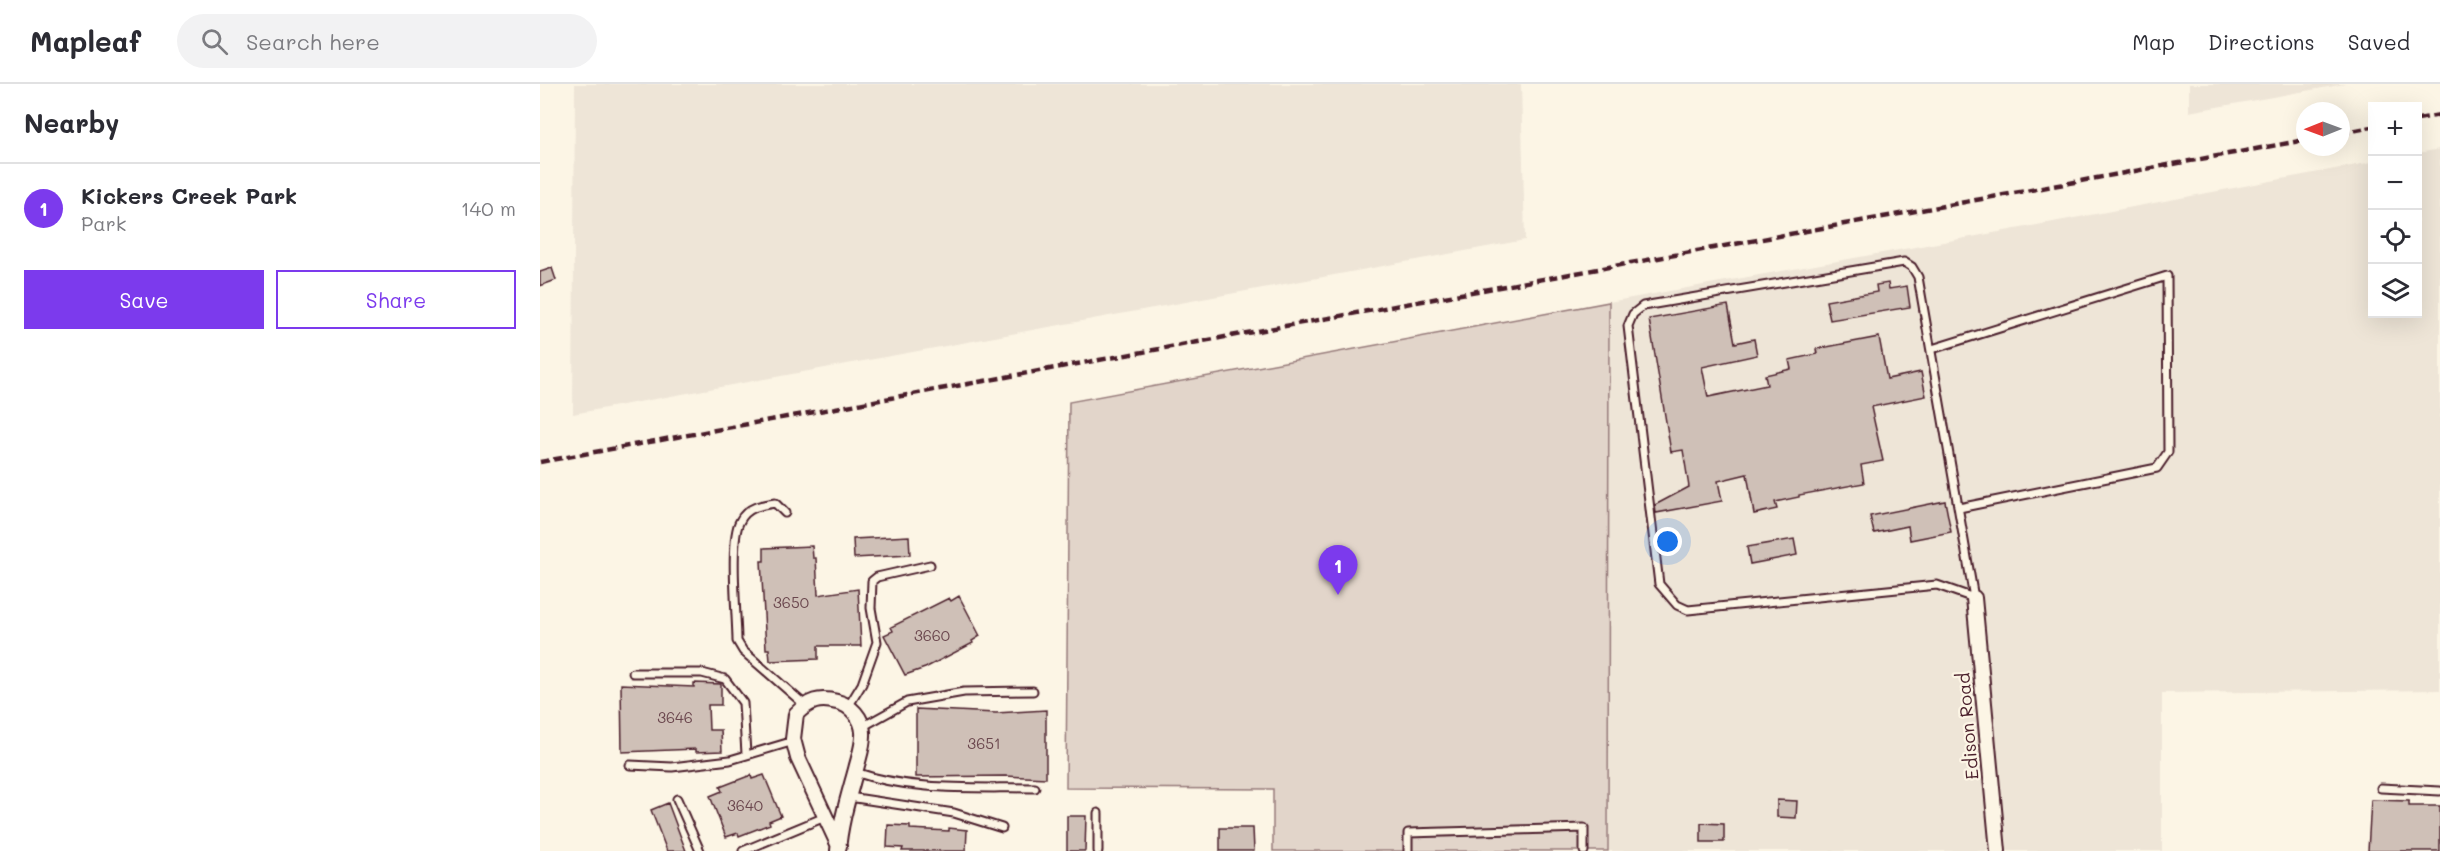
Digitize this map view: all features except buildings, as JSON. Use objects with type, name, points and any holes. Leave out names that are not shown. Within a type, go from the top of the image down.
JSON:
[{"type":"street","name":"Edison Road","points":[[1974,598],[1998,851]]},
{"type":"street","points":[[827,699],[848,707],[853,710],[862,727],[862,743],[838,848],[798,758],[794,741],[796,714],[814,700],[827,699]]},
{"type":"lane","points":[[1904,262],[1912,267],[1918,278],[1932,349],[1974,598],[1937,585],[1688,610],[1677,605],[1659,585],[1628,326],[1633,314],[1643,306],[1904,262]]},
{"type":"lane","points":[[1932,349],[2167,276],[2168,452],[2157,468],[1959,508]]},
{"type":"lane","points":[[785,513],[776,504],[757,506],[744,515],[738,523],[735,546],[737,641],[743,651],[805,705]]},
{"type":"lane","points":[[848,707],[862,684],[877,642],[871,608],[872,581],[877,576],[930,565]]},
{"type":"lane","points":[[633,673],[702,673],[725,679],[743,703],[746,754]]},
{"type":"lane","points":[[862,727],[907,702],[964,692],[1033,692]]},
{"type":"lane","points":[[630,765],[672,767],[730,759],[794,741]]},
{"type":"lane","points":[[855,772],[879,780],[923,786],[1035,788]]},
{"type":"lane","points":[[2381,788],[2440,791]]},
{"type":"lane","points":[[849,797],[954,813],[1002,828]]},
{"type":"lane","points":[[677,799],[700,851]]},
{"type":"lane","points":[[1098,813],[1098,851]]},
{"type":"lane","points":[[743,851],[825,817]]},
{"type":"lane","points":[[1408,851],[1408,833],[1584,828],[1584,851]]},
{"type":"shaded area","points":[[575,84],[1521,84],[1525,240],[573,414]]},
{"type":"shaded area","points":[[2189,84],[2345,84],[2189,112]]},
{"type":"shaded area","points":[[2440,149],[2440,690],[2162,693],[2162,851],[1608,851],[1609,302],[2368,163],[2368,318],[2422,318],[2422,152]]},
{"type":"shaded area","points":[[1609,302],[1608,851],[1273,851],[1273,789],[1066,788],[1069,402]]},
{"type":"railway","points":[[2422,118],[2440,115]]},
{"type":"railway","points":[[2350,131],[2368,128]]},
{"type":"railway","points":[[540,462],[2296,142]]},
{"type":"place","name":"Kickers Creek Park","points":[[1338,595]]}]
